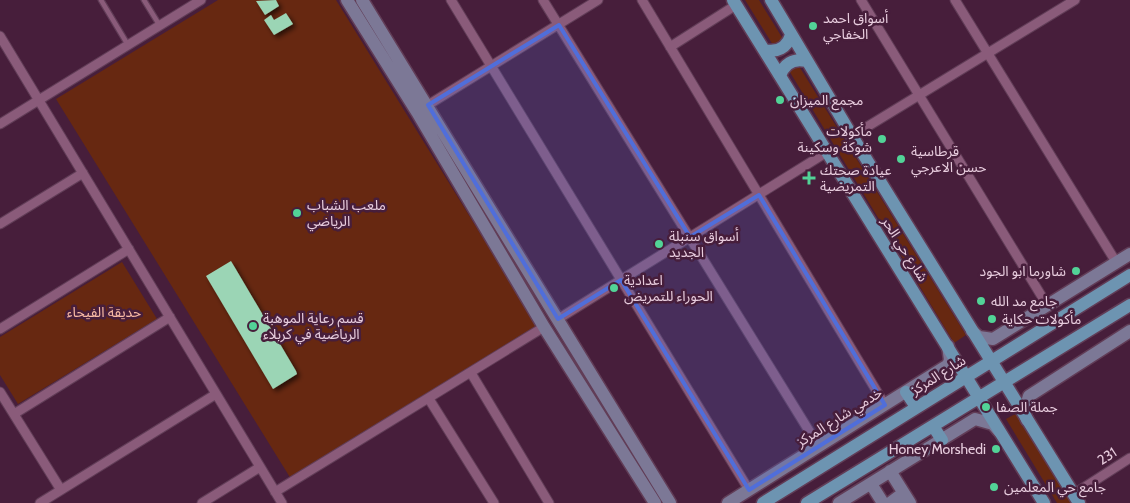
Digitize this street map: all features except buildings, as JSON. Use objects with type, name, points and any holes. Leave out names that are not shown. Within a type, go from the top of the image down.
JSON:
[{"type":"main road","name":"شارع حي الحر","points":[[771,0],[806,61],[1076,499]]},
{"type":"main road","name":"شارع حي الحر","points":[[734,3],[1044,503]]},
{"type":"main road","points":[[764,50],[771,51],[782,48],[791,35]]},
{"type":"main road","points":[[780,76],[783,68],[790,63],[798,60],[806,61]]},
{"type":"main road","name":"شارع المركز","points":[[763,503],[1130,275]]},
{"type":"main road","points":[[807,503],[1130,305]]},
{"type":"main road","points":[[906,392],[916,407]]},
{"type":"main road","points":[[933,426],[942,440]]},
{"type":"street","points":[[0,124],[201,0]]},
{"type":"street","points":[[451,0],[749,490]]},
{"type":"street","points":[[543,0],[819,446]]},
{"type":"street","points":[[428,105],[598,0]]},
{"type":"street","points":[[642,0],[885,405]]},
{"type":"street","points":[[861,0],[1047,305]]},
{"type":"street","points":[[955,0],[1116,262]]},
{"type":"street","points":[[1054,0],[1060,9]]},
{"type":"street","points":[[852,136],[1075,0]]},
{"type":"street","points":[[356,3],[428,105],[670,503]]},
{"type":"street","points":[[356,3],[417,112],[544,327],[655,503]]},
{"type":"street","points":[[670,47],[734,3]]},
{"type":"street","points":[[0,36],[282,503]]},
{"type":"street","points":[[558,319],[827,152]]},
{"type":"street","points":[[0,224],[83,172]]},
{"type":"street","points":[[0,329],[129,249]]},
{"type":"street","points":[[972,331],[979,337],[993,340],[1130,254]]},
{"type":"street","points":[[14,414],[170,317]]},
{"type":"street","points":[[275,492],[544,327]]},
{"type":"street","points":[[1028,422],[1024,412],[1029,396],[1130,331]]},
{"type":"street","name":"خدمي شارع المركز","points":[[728,503],[948,365],[950,360],[948,346]]},
{"type":"street","points":[[471,373],[549,503]]},
{"type":"street","points":[[0,392],[61,490]]},
{"type":"street","points":[[40,503],[216,394]]},
{"type":"street","points":[[429,399],[494,503]]},
{"type":"street","points":[[839,503],[975,420],[993,424],[1001,434]]},
{"type":"street","name":"231","points":[[1076,499],[1130,458]]},
{"type":"street","points":[[202,503],[260,467]]},
{"type":"street","points":[[890,471],[909,503]]},
{"type":"street","points":[[871,484],[883,503]]},
{"type":"street","points":[[890,503],[898,497],[909,503]]},
{"type":"lane","points":[[101,0],[128,45]]},
{"type":"lane","points":[[144,0],[160,26]]},
{"type":"highlighted area","points":[[559,25],[690,237],[759,195],[885,405],[749,490],[621,280],[558,319],[428,105]]},
{"type":"green space","name":"ملعب الشباب الرياضي","points":[[218,0],[336,0],[538,327],[291,479],[56,99]]},
{"type":"green space","points":[[745,0],[759,0],[783,39],[773,45]]},
{"type":"green space","points":[[797,63],[966,335],[954,343],[788,69]]},
{"type":"green space","name":"حديقة الفيحاء","points":[[122,262],[157,319],[18,404],[0,375],[0,337]]},
{"type":"green space","points":[[1017,413],[1071,503],[1057,503],[1006,419]]},
{"type":"place","name":"أسواق احمد الخفاجي","points":[[813,26]]},
{"type":"place","name":"مجمع الميزان","points":[[780,100]]},
{"type":"place","name":"مأكولات شوكة وسكينة","points":[[882,139]]},
{"type":"place","name":"قرطاسية حسن الاعرجي","points":[[901,159]]},
{"type":"place","name":"عيادة صحتك التمريضية","points":[[809,178]]},
{"type":"place","name":"ملعب الشباب الرياضي","points":[[297,213]]},
{"type":"place","name":"أسواق سنبلة الجديد","points":[[659,244]]},
{"type":"place","name":"شاورما ابو الجود","points":[[1076,271]]},
{"type":"place","name":"اعدادية الحوراء للتمريض","points":[[614,288]]},
{"type":"place","name":"جامع مد الله","points":[[981,301]]},
{"type":"place","name":"مأكولات حكاية","points":[[992,319]]},
{"type":"place","name":"قسم رعاية الموهبة الرياضية في كربلاء","points":[[253,326]]},
{"type":"place","name":"جملة الصفا","points":[[986,407]]},
{"type":"place","name":"Honey Morshedi","points":[[996,449]]},
{"type":"place","name":"جامع حي المعلمين","points":[[994,487]]}]
